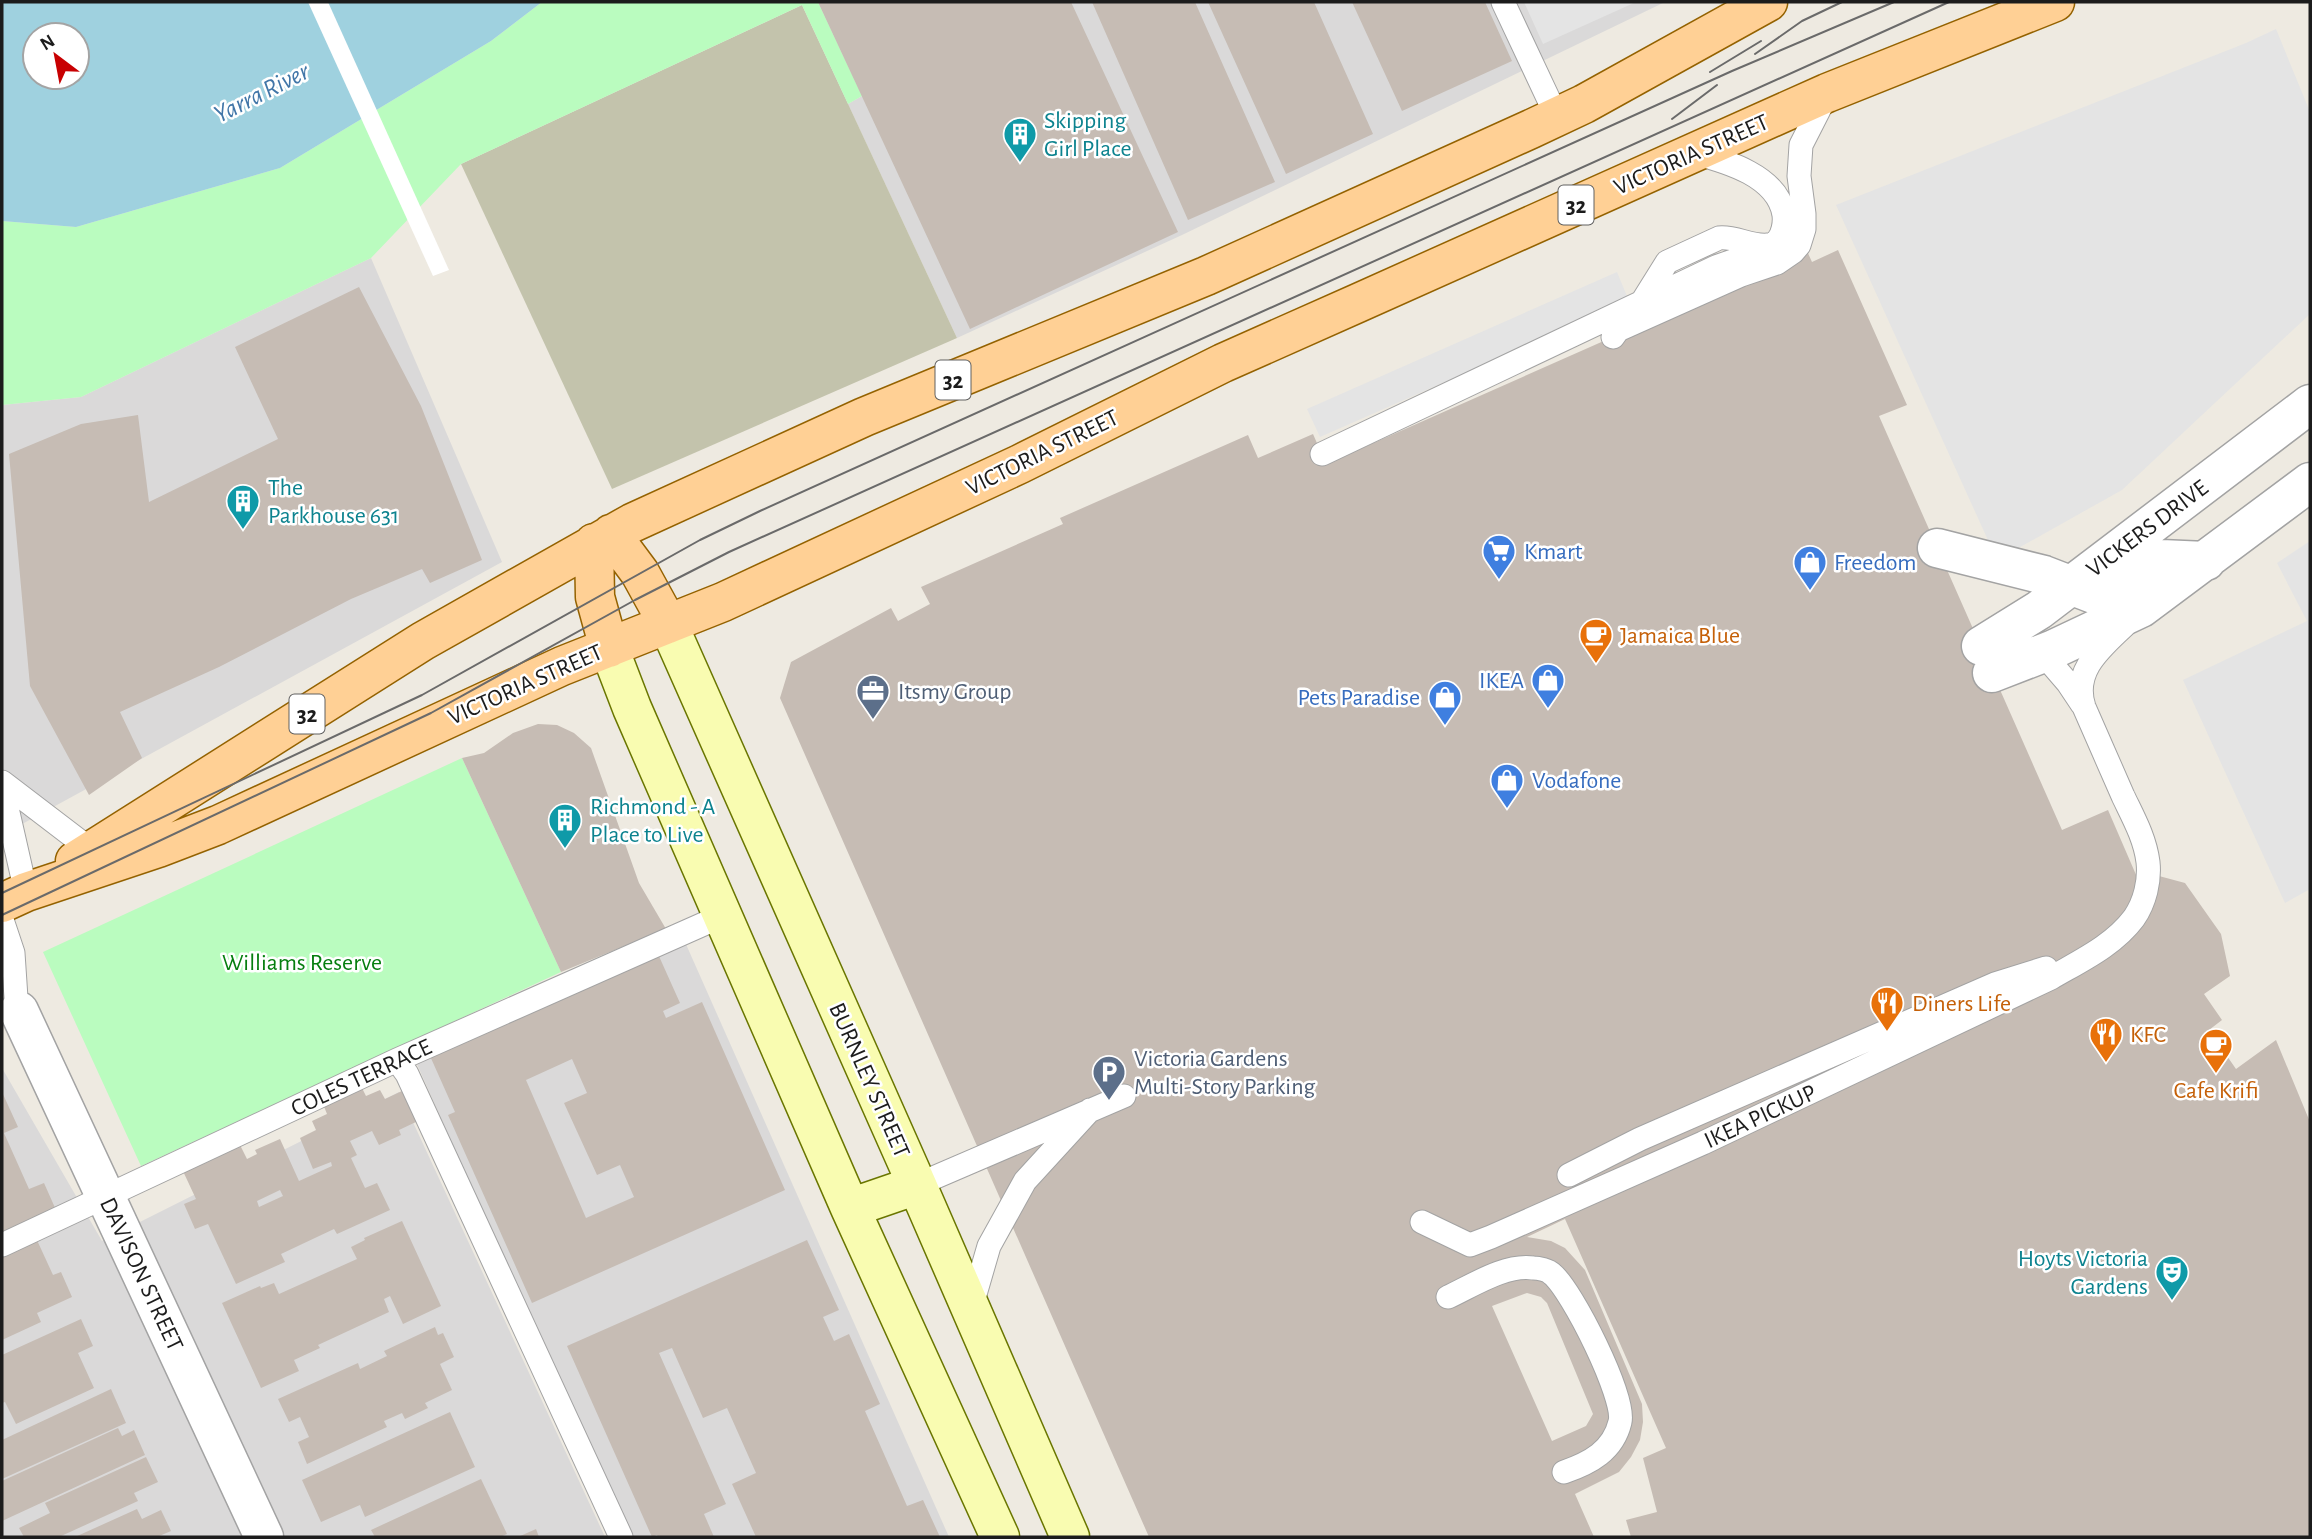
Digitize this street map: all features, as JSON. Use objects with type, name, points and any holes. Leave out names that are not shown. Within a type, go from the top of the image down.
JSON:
[{"type":"main road","name":"32","points":[[10,905],[91,850],[423,641],[602,539],[701,490],[864,417],[1206,276],[1557,117],[1768,2]]},
{"type":"main road","name":"VICTORIA STREET","points":[[10,905],[218,825],[471,708],[723,602],[939,503],[1223,363],[1827,93],[2055,2]]},
{"type":"main road","points":[[602,539],[640,573],[668,624]]},
{"type":"main road","points":[[602,539],[595,597],[609,648],[632,708],[850,1208],[1000,1537]]},
{"type":"main road","name":"BURNLEY STREET","points":[[668,624],[1070,1537]]},
{"type":"main road","points":[[850,1208],[917,1185]]},
{"type":"street","name":"VICKERS DRIVE","points":[[2310,404],[2039,610],[1987,660],[2043,654],[2146,605],[2310,482]]},
{"type":"street","points":[[2230,464],[2268,513]]},
{"type":"street","points":[[1937,548],[2044,575],[2104,597],[2161,559],[2206,561]]},
{"type":"street","name":"DAVISON STREET","points":[[10,1003],[105,1195],[264,1537]]},
{"type":"lane","points":[[1503,2],[1557,117]]},
{"type":"lane","points":[[1613,337],[1618,330],[1741,275],[1777,263],[1793,252],[1804,229],[1799,176],[1800,150],[1827,93]]},
{"type":"lane","points":[[1322,454],[1716,267],[1763,250],[1776,242],[1784,220],[1781,206],[1774,194],[1750,173],[1720,160],[1694,153]]},
{"type":"lane","name":"IKEA PICKUP","points":[[1422,1222],[1470,1245],[1481,1241],[1703,1143],[2051,978],[2117,936],[2138,912],[2146,890],[2148,862],[2139,831],[2084,707],[2081,686],[2088,664],[2146,605]]},
{"type":"lane","points":[[2043,654],[2084,707]]},
{"type":"lane","points":[[2,784],[91,850]]},
{"type":"lane","name":"DAVISON STREET","points":[[2,784],[16,1002],[10,1003]]},
{"type":"lane","name":"COLES TERRACE","points":[[2,1245],[397,1060],[724,915]]},
{"type":"lane","name":"IKEA PICKUP","points":[[1569,1175],[1640,1139],[1995,984],[2092,953]]},
{"type":"lane","points":[[397,1060],[407,1074],[621,1537]]},
{"type":"lane","points":[[917,1185],[1124,1096]]},
{"type":"lane","points":[[971,1308],[989,1246],[1025,1181],[1090,1110]]},
{"type":"lane","points":[[1448,1297],[1507,1271],[1531,1267],[1551,1272],[1567,1289],[1618,1398],[1621,1419],[1614,1439],[1602,1453],[1587,1464],[1564,1472]]},
{"type":"shaded area","points":[[818,2],[1665,2],[1182,235],[957,338],[848,104],[862,96]]},
{"type":"shaded area","points":[[1524,2],[1636,2],[1543,44]]},
{"type":"shaded area","points":[[802,5],[957,338],[612,489],[461,164]]},
{"type":"shaded area","points":[[2276,29],[2310,112],[2310,314],[2122,490],[1997,560],[1836,205]]},
{"type":"shaded area","name":"The Parkhouse 631","points":[[371,258],[502,562],[2,835],[2,405],[81,397]]},
{"type":"shaded area","points":[[1617,272],[1629,301],[1320,437],[1307,409]]},
{"type":"shaded area","points":[[2310,541],[2310,889],[2285,903],[2183,680],[2307,621],[2277,563]]},
{"type":"shaded area","points":[[685,942],[949,1537],[627,1537],[416,1062]]},
{"type":"shaded area","points":[[2,1068],[102,1241],[399,1092],[605,1537],[2,1537]]},
{"type":"green space","points":[[542,2],[818,2],[862,96],[848,104],[802,5],[461,164],[371,258],[81,397],[2,405],[2,221],[76,227],[280,168],[491,41]]},
{"type":"green space","name":"Williams Reserve","points":[[462,758],[561,972],[141,1166],[43,952]]},
{"type":"water","name":"Yarra River","points":[[2,2],[542,2],[491,41],[280,168],[76,227],[2,221]]},
{"type":"pier","points":[[308,2],[328,2],[449,270],[433,276]]},
{"type":"building","name":"Skipping Girl Place","points":[[818,2],[1071,2],[1178,232],[970,329]]},
{"type":"building","points":[[1092,2],[1195,2],[1275,182],[1188,220]]},
{"type":"building","points":[[1208,2],[1314,2],[1373,134],[1286,174]]},
{"type":"building","points":[[1352,2],[1485,2],[1512,61],[1402,111]]},
{"type":"building","points":[[1838,250],[1907,405],[1879,416],[2062,830],[2108,810],[2140,884],[2159,876],[2185,883],[2221,934],[2230,976],[2204,994],[2222,1020],[2209,1030],[2236,1069],[2276,1040],[2310,1122],[2310,1537],[1631,1537],[1626,1520],[1657,1512],[1643,1458],[1666,1448],[1565,1219],[1527,1237],[1551,1241],[1565,1248],[1585,1270],[1642,1404],[1640,1440],[1631,1457],[1619,1472],[1575,1494],[1594,1537],[1149,1537],[780,698],[791,662],[891,608],[898,621],[930,604],[921,587],[1063,524],[1060,518],[1248,435],[1258,458],[1313,434],[1326,464],[1807,251],[1812,262]],"holes":[[[1527,1293],[1541,1297],[1547,1303],[1593,1414],[1586,1426],[1552,1441],[1492,1306]]]},
{"type":"building","name":"The Parkhouse 631","points":[[359,287],[421,406],[482,560],[430,583],[422,569],[351,599],[219,667],[120,712],[142,758],[89,795],[30,686],[9,454],[81,424],[138,415],[149,502],[278,439],[235,347]]},
{"type":"building","name":"Richmond - A Place to Live","points":[[538,724],[557,725],[574,733],[591,748],[639,883],[666,929],[561,972],[462,758],[484,753],[513,733]]},
{"type":"building","points":[[658,954],[680,1003],[663,1011],[666,1018],[702,1002],[785,1190],[532,1303],[448,1115],[455,1112],[430,1056]],"holes":[[[572,1059],[587,1093],[564,1103],[597,1175],[620,1165],[634,1197],[586,1218],[526,1080]]]},
{"type":"building","points":[[361,1086],[366,1096],[380,1090],[385,1099],[404,1090],[418,1121],[399,1130],[401,1135],[379,1145],[372,1131],[350,1141],[357,1155],[351,1158],[365,1188],[377,1183],[390,1210],[337,1234],[334,1229],[281,1254],[285,1262],[236,1284],[208,1224],[195,1229],[184,1204],[196,1199],[182,1169],[239,1143],[247,1159],[257,1154],[255,1150],[280,1139],[299,1181],[332,1166],[331,1162],[313,1169],[300,1138],[316,1130],[312,1121],[327,1114],[323,1104]],"holes":[[[280,1190],[283,1196],[259,1207],[257,1201]]]},
{"type":"building","points":[[2,1092],[18,1127],[4,1133],[29,1189],[44,1183],[56,1210],[2,1235]]},
{"type":"building","points":[[402,1221],[441,1306],[403,1324],[390,1296],[384,1299],[389,1312],[318,1345],[320,1348],[294,1360],[299,1371],[261,1388],[222,1303],[260,1286],[261,1288],[274,1283],[279,1294],[357,1259],[351,1247],[365,1240],[364,1238]]},
{"type":"building","points":[[36,1238],[53,1275],[61,1272],[72,1297],[37,1313],[41,1322],[2,1340],[2,1254]]},
{"type":"building","points":[[807,1240],[839,1310],[823,1317],[834,1341],[849,1334],[880,1404],[865,1411],[907,1506],[923,1500],[940,1537],[756,1537],[732,1484],[756,1473],[727,1408],[703,1418],[672,1348],[659,1353],[726,1504],[704,1514],[714,1537],[652,1537],[567,1346]]},
{"type":"building","points":[[81,1319],[93,1346],[78,1353],[94,1388],[16,1424],[5,1402],[2,1403],[2,1355]]},
{"type":"building","points":[[435,1327],[438,1335],[443,1333],[454,1357],[440,1364],[452,1390],[425,1403],[428,1408],[405,1419],[402,1413],[384,1421],[387,1427],[307,1464],[298,1442],[309,1437],[300,1417],[289,1422],[278,1399],[358,1363],[360,1369],[387,1356],[384,1351]]},
{"type":"building","points":[[111,1389],[126,1423],[2,1479],[2,1440]]},
{"type":"building","points":[[450,1412],[475,1467],[365,1517],[360,1505],[321,1522],[302,1480]]},
{"type":"building","points":[[118,1428],[122,1436],[134,1430],[145,1455],[2,1521],[2,1481]]},
{"type":"building","points":[[146,1457],[158,1482],[134,1493],[138,1501],[59,1537],[24,1537],[19,1528],[50,1513],[45,1503]]},
{"type":"building","points":[[481,1479],[507,1534],[500,1537],[375,1537],[371,1530]]},
{"type":"building","points":[[137,1509],[142,1519],[161,1510],[171,1531],[157,1537],[75,1537]]},
{"type":"building","points":[[536,1529],[539,1537],[518,1537]]},
{"type":"tram line","points":[[1755,54],[1802,21],[1842,2]]},
{"type":"tram line","points":[[2,893],[422,695],[700,540],[760,511],[1732,71],[1894,2]]},
{"type":"tram line","points":[[2,915],[431,713],[635,600],[729,552],[1949,2]]},
{"type":"tram line","points":[[1710,72],[1761,41]]},
{"type":"tram line","points":[[1672,119],[1717,85]]},
{"type":"place","name":"Skipping Girl Place","points":[[1020,164]]},
{"type":"place","name":"The Parkhouse 631","points":[[243,531]]},
{"type":"place","name":"Kmart","points":[[1499,581]]},
{"type":"place","name":"Freedom","points":[[1810,592]]},
{"type":"place","name":"Jamaica Blue","points":[[1596,665]]},
{"type":"place","name":"IKEA","points":[[1548,710]]},
{"type":"place","name":"Itsmy Group","points":[[873,721]]},
{"type":"place","name":"Pets Paradise","points":[[1445,727]]},
{"type":"place","name":"Vodafone","points":[[1507,810]]},
{"type":"place","name":"Richmond - A Place to Live","points":[[565,850]]},
{"type":"place","name":"Diners Life","points":[[1887,1033]]},
{"type":"place","name":"KFC","points":[[2106,1064]]},
{"type":"place","name":"Cafe Krifi","points":[[2216,1075]]},
{"type":"place","name":"Victoria Gardens Multi-Story Parking","points":[[1109,1102]]},
{"type":"place","name":"Hoyts Victoria Gardens","points":[[2172,1302]]}]
